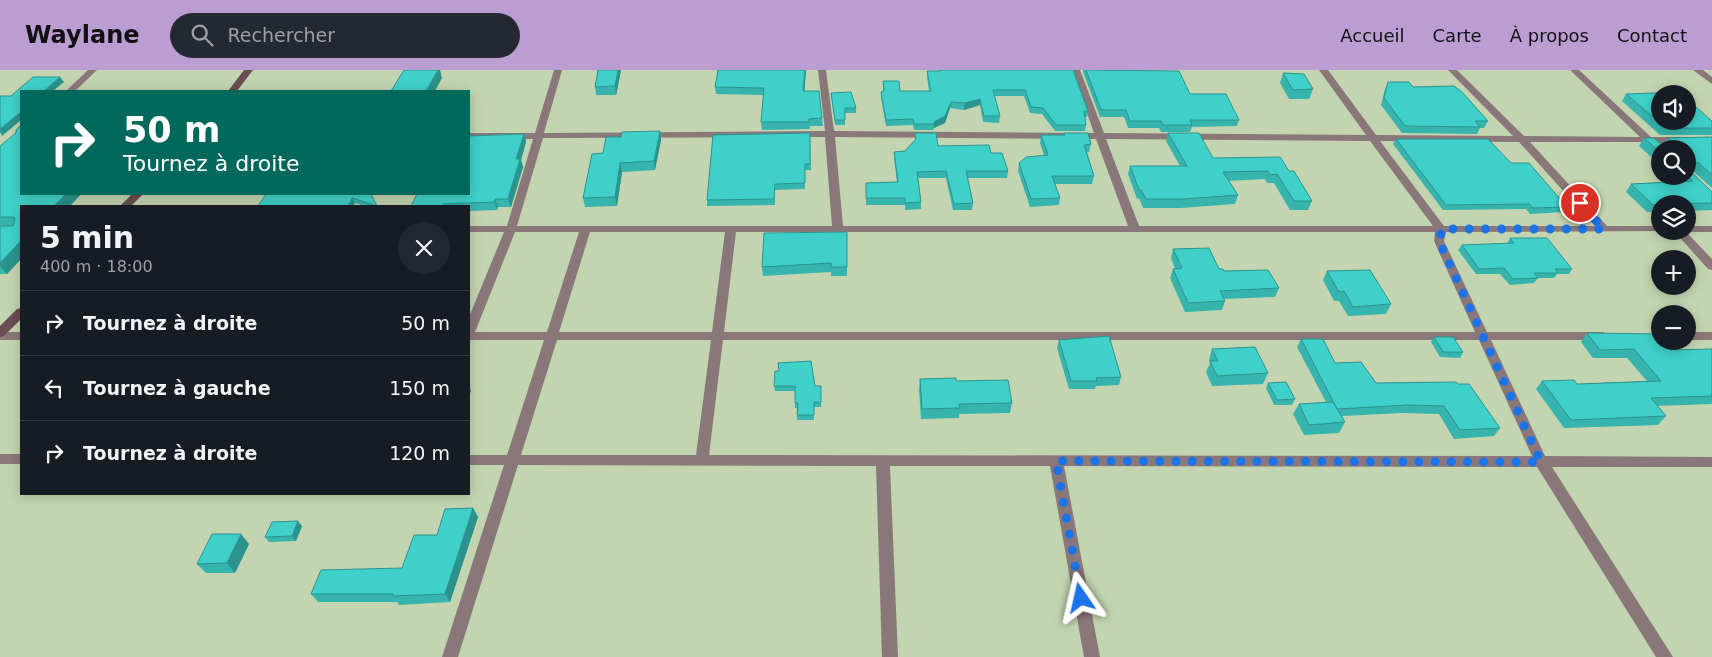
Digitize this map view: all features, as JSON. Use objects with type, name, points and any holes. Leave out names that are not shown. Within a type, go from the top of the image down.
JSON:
[{"type":"main road","points":[[233,90],[249,70]]},
{"type":"main road","points":[[127,205],[137,195]]},
{"type":"main road","points":[[0,334],[20,313]]},
{"type":"street","points":[[71,90],[93,70]]},
{"type":"street","points":[[470,329],[511,228],[558,70]]},
{"type":"street","points":[[822,70],[830,134],[838,228]]},
{"type":"street","points":[[1076,70],[1134,228]]},
{"type":"street","points":[[1322,70],[1442,229]]},
{"type":"street","points":[[1452,70],[1522,139],[1604,229]]},
{"type":"street","points":[[1574,70],[1651,142]]},
{"type":"street","points":[[1697,70],[1712,81]]},
{"type":"street","points":[[1705,70],[1712,70]]},
{"type":"street","points":[[470,136],[830,134],[1712,140]]},
{"type":"street","points":[[470,228],[1651,229]]},
{"type":"street","points":[[450,657],[586,228]]},
{"type":"street","points":[[702,460],[731,228]]},
{"type":"street","points":[[1442,229],[1439,241],[1541,462],[1665,657]]},
{"type":"street","points":[[1696,229],[1712,229]]},
{"type":"street","points":[[1687,240],[1712,266]]},
{"type":"street","points":[[0,334],[20,336]]},
{"type":"street","points":[[470,336],[1611,336]]},
{"type":"street","points":[[1696,336],[1712,336]]},
{"type":"street","points":[[0,459],[20,459]]},
{"type":"street","points":[[470,460],[1712,462]]},
{"type":"street","points":[[882,460],[890,657]]},
{"type":"street","points":[[1056,461],[1092,657]]},
{"type":"building","points":[[404,70],[438,70],[427,90],[392,90]]},
{"type":"building","points":[[598,70],[618,70],[615,86],[595,87]]},
{"type":"building","points":[[718,70],[805,70],[803,91],[819,91],[822,118],[809,119],[809,122],[761,122],[764,88],[715,87]]},
{"type":"building","points":[[1073,70],[1088,111],[1084,111],[1086,125],[1056,125],[1043,108],[1031,107],[1025,90],[993,90],[1000,116],[984,116],[980,99],[965,103],[951,102],[945,116],[934,122],[934,124],[914,124],[913,119],[886,120],[881,92],[884,91],[883,81],[899,81],[900,91],[931,91],[927,71]]},
{"type":"building","points":[[1086,70],[1179,71],[1190,94],[1226,94],[1239,120],[1190,120],[1192,125],[1163,125],[1161,121],[1130,121],[1126,110],[1101,110]]},
{"type":"building","points":[[1283,73],[1304,74],[1313,89],[1293,90]]},
{"type":"building","points":[[33,77],[60,77],[45,90],[20,90],[20,113],[0,129],[0,96],[11,96]]},
{"type":"building","points":[[1388,82],[1409,82],[1413,87],[1454,86],[1462,92],[1488,121],[1475,121],[1480,127],[1405,126],[1384,98]]},
{"type":"building","points":[[851,92],[856,108],[845,108],[845,120],[835,120],[831,93]]},
{"type":"building","points":[[1651,93],[1651,115],[1626,94]]},
{"type":"building","points":[[1696,107],[1712,121],[1712,128],[1696,128]]},
{"type":"building","points":[[20,126],[20,195],[65,195],[55,205],[20,205],[20,242],[0,263],[0,226],[13,226],[15,219],[14,217],[0,217],[0,146],[16,133]]},
{"type":"building","points":[[660,131],[654,161],[620,163],[615,197],[583,198],[592,154],[603,153],[606,137],[621,137],[622,132]]},
{"type":"building","points":[[810,133],[810,164],[805,164],[805,183],[775,184],[774,199],[707,200],[713,135]]},
{"type":"building","points":[[915,133],[936,133],[938,146],[989,145],[991,153],[1002,153],[1008,171],[966,171],[973,203],[954,204],[946,171],[917,172],[921,202],[905,203],[905,198],[866,198],[866,183],[898,182],[894,152],[905,151],[916,139]]},
{"type":"building","points":[[1064,133],[1088,133],[1091,144],[1084,145],[1094,176],[1052,176],[1060,198],[1031,199],[1019,163],[1026,157],[1048,155],[1041,135],[1065,135]]},
{"type":"building","points":[[1168,133],[1199,133],[1213,158],[1280,157],[1289,171],[1294,171],[1312,201],[1294,201],[1277,174],[1271,175],[1268,171],[1223,172],[1238,195],[1183,199],[1146,199],[1141,190],[1139,190],[1130,166],[1187,166]]},
{"type":"building","points":[[524,134],[516,159],[520,159],[508,199],[495,199],[494,202],[412,205],[416,195],[470,195],[470,136]]},
{"type":"building","points":[[1712,137],[1712,175],[1696,162],[1696,140],[1670,140],[1668,138]]},
{"type":"building","points":[[1644,138],[1656,140],[1651,140],[1651,144]]},
{"type":"building","points":[[1396,139],[1488,139],[1511,163],[1529,163],[1567,207],[1533,208],[1529,204],[1446,205]]},
{"type":"building","points":[[1696,177],[1712,192],[1712,203],[1696,203],[1696,195],[1651,195],[1651,203],[1631,184],[1696,185]]},
{"type":"building","points":[[265,195],[372,195],[376,205],[352,198],[348,205],[259,205]]},
{"type":"building","points":[[847,232],[847,267],[831,267],[831,263],[762,267],[764,233]]},
{"type":"building","points":[[1510,238],[1547,238],[1572,269],[1555,269],[1558,273],[1534,273],[1538,278],[1513,279],[1504,268],[1479,269],[1462,245],[1514,243]]},
{"type":"building","points":[[1209,248],[1219,269],[1224,271],[1268,270],[1279,288],[1220,291],[1225,301],[1188,303],[1173,269],[1182,268],[1173,249]]},
{"type":"building","points":[[1370,270],[1391,304],[1353,307],[1344,291],[1339,292],[1327,271]]},
{"type":"building","points":[[1587,333],[1651,334],[1651,350],[1712,349],[1712,396],[1651,398],[1666,416],[1571,420],[1542,381],[1574,380],[1577,384],[1661,381],[1634,349],[1600,350]]},
{"type":"building","points":[[1109,336],[1121,377],[1096,378],[1097,381],[1071,381],[1059,340]]},
{"type":"building","points":[[1434,337],[1453,337],[1463,352],[1443,352]]},
{"type":"building","points":[[1301,339],[1323,339],[1335,363],[1361,362],[1376,383],[1456,382],[1458,384],[1469,384],[1500,428],[1460,430],[1444,406],[1408,405],[1337,409]]},
{"type":"building","points":[[1255,347],[1268,373],[1217,376],[1210,361],[1218,361],[1212,349]]},
{"type":"building","points":[[811,361],[815,386],[821,386],[821,402],[814,402],[814,415],[797,415],[798,403],[795,403],[795,386],[774,386],[775,371],[779,371],[778,363]]},
{"type":"building","points":[[956,378],[956,381],[1008,380],[1012,403],[959,404],[960,408],[922,409],[920,379]]},
{"type":"building","points":[[1286,382],[1295,399],[1277,400],[1268,383]]},
{"type":"building","points":[[1333,402],[1345,422],[1309,425],[1299,404]]},
{"type":"building","points":[[473,508],[445,594],[393,596],[393,594],[311,594],[321,570],[402,568],[414,535],[437,535],[445,509]]},
{"type":"building","points":[[298,521],[292,536],[265,537],[272,522]]},
{"type":"building","points":[[212,534],[241,534],[227,563],[197,564]]},
{"type":"route","points":[[1081,598],[1056,461],[1541,462],[1439,241],[1442,229],[1604,229],[1580,203]]}]
